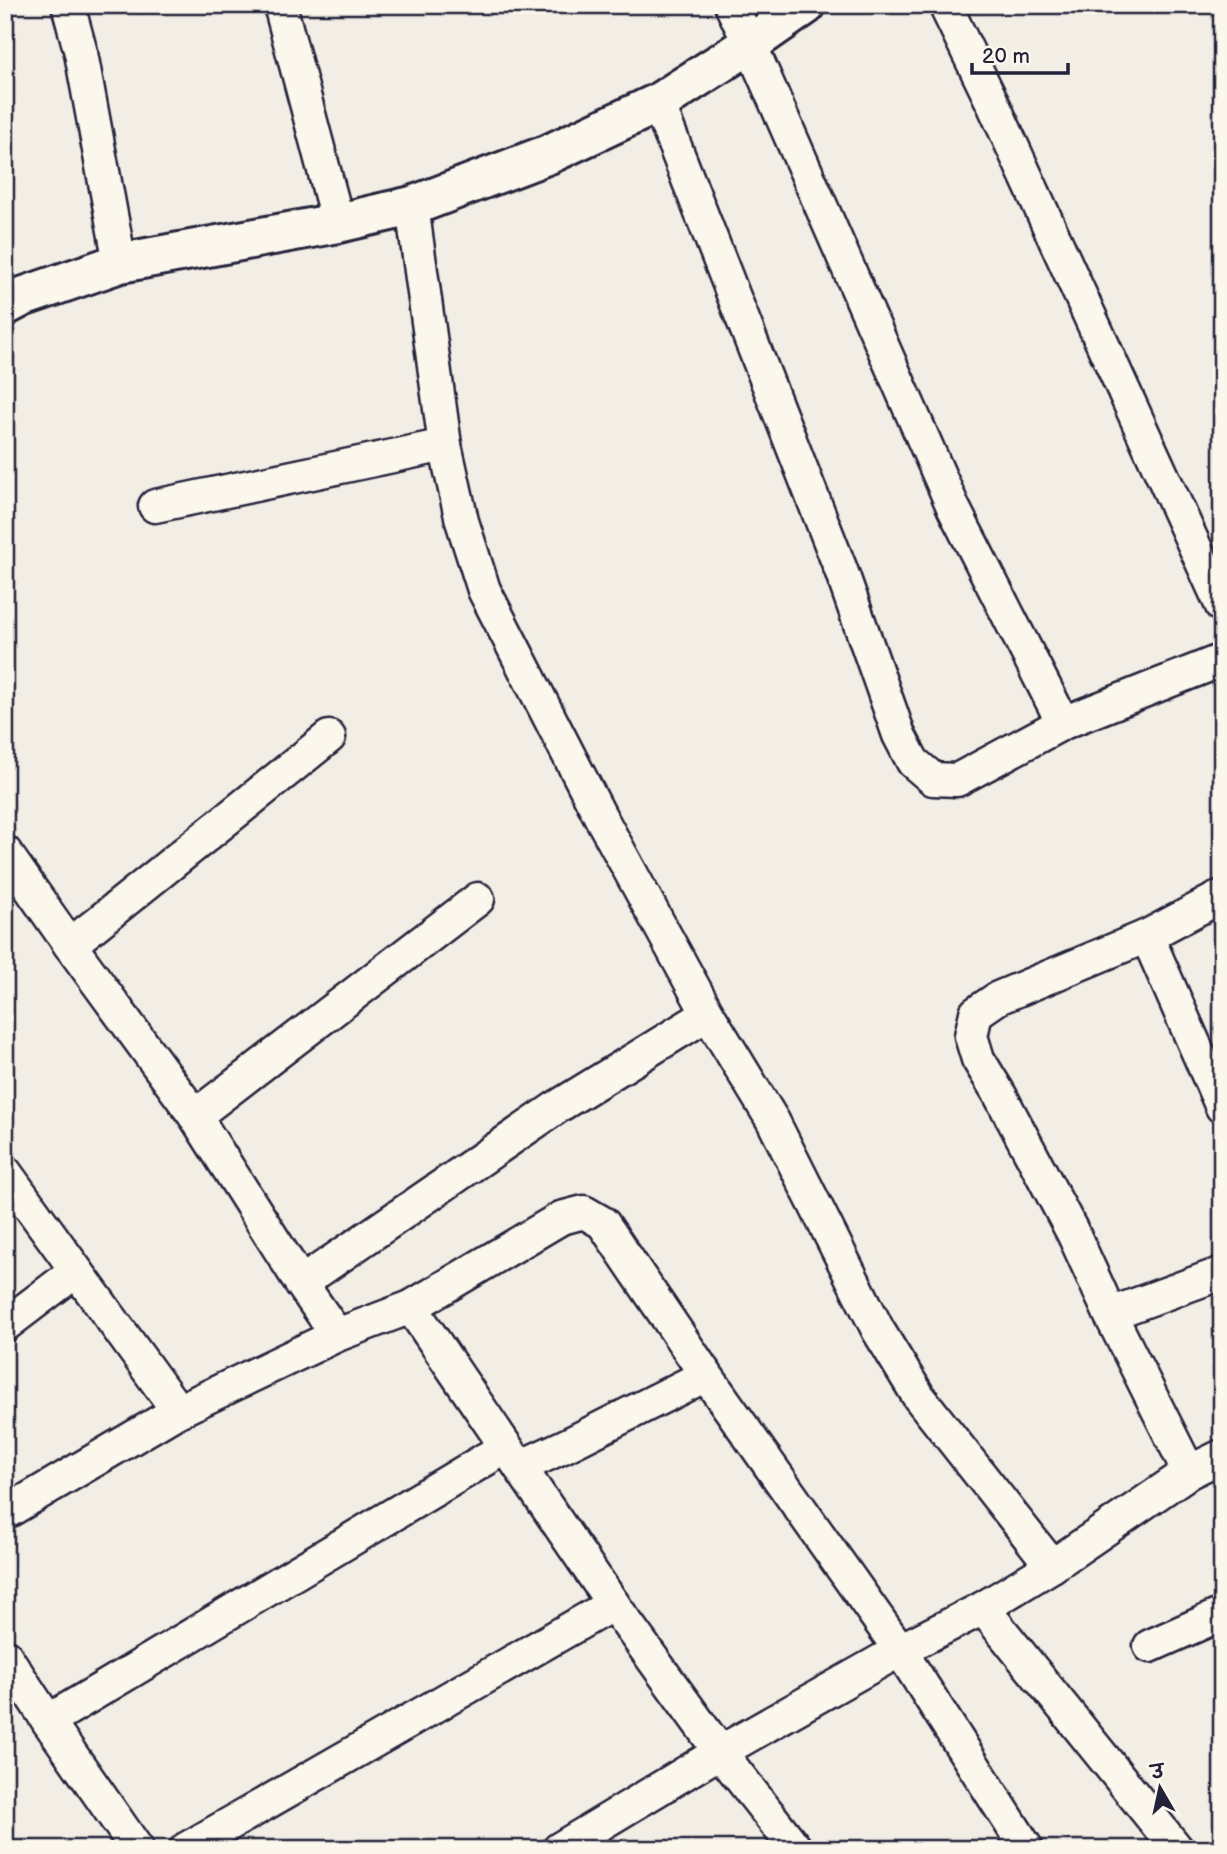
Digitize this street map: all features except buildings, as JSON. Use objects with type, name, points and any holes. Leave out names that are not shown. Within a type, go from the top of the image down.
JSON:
[{"type":"street","points":[[68,5],[81,53],[120,263]]},
{"type":"street","points":[[279,5],[338,223]]},
{"type":"street","points":[[731,5],[954,509],[1063,723]]},
{"type":"street","points":[[5,306],[22,297],[120,263],[338,223],[412,206],[549,154],[658,103],[806,5]]},
{"type":"street","points":[[945,5],[1222,607]]},
{"type":"street","points":[[658,103],[841,570],[899,735],[913,762],[933,779],[957,780],[1063,723],[1222,660]]},
{"type":"street","points":[[412,206],[445,445],[462,521],[484,590],[600,816],[708,1014],[773,1121],[878,1330],[919,1397],[1052,1566]]},
{"type":"street","points":[[155,506],[445,445]]},
{"type":"street","points":[[70,945],[330,737]]},
{"type":"street","points":[[5,852],[195,1116],[337,1335]]},
{"type":"street","points":[[1189,1472],[1074,1235],[978,1059],[971,1036],[976,1013],[998,998],[1147,936],[1222,896]]},
{"type":"street","points":[[195,1116],[478,899]]},
{"type":"street","points":[[1147,936],[1222,1107]]},
{"type":"street","points":[[301,1283],[557,1107],[708,1014]]},
{"type":"street","points":[[5,1172],[178,1411]]},
{"type":"street","points":[[5,1513],[178,1411],[337,1335],[411,1307],[561,1218],[584,1212],[603,1223],[706,1375],[900,1650],[1027,1849]]},
{"type":"street","points":[[5,1325],[76,1271]]},
{"type":"street","points":[[1110,1314],[1222,1273]]},
{"type":"street","points":[[411,1307],[613,1604],[720,1752],[796,1849]]},
{"type":"street","points":[[48,1721],[513,1457],[567,1445],[706,1375]]},
{"type":"street","points":[[566,1847],[720,1752],[900,1650],[983,1608],[1052,1566],[1189,1472],[1222,1456]]},
{"type":"street","points":[[186,1849],[613,1604]]},
{"type":"street","points":[[983,1608],[1177,1849]]},
{"type":"street","points":[[1150,1646],[1222,1614]]},
{"type":"street","points":[[5,1655],[137,1849]]}]
